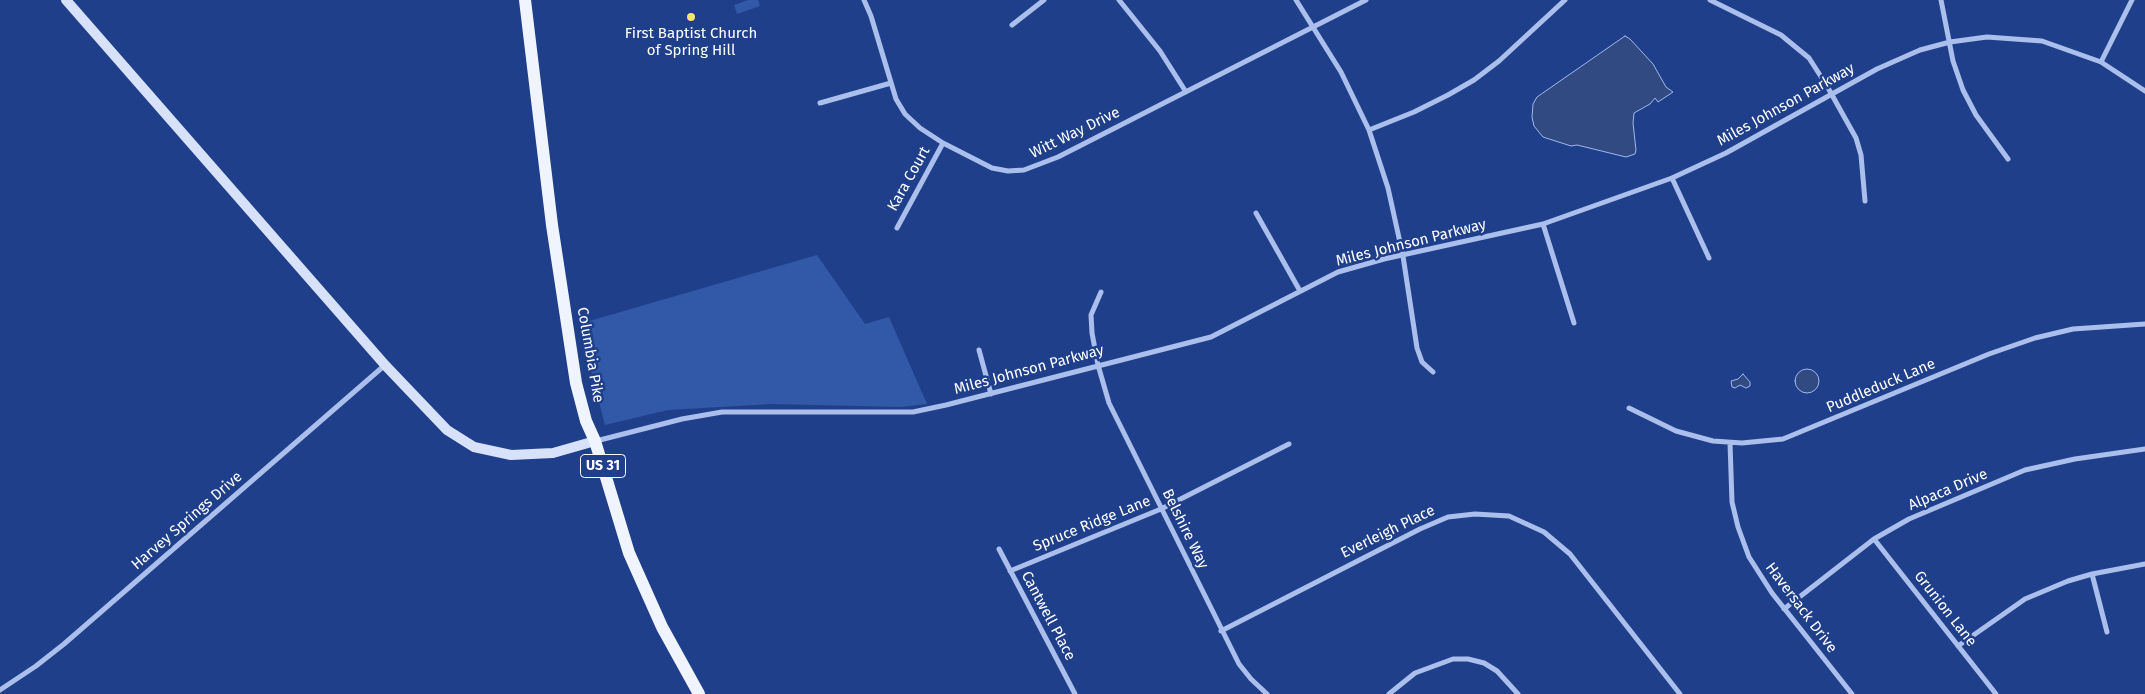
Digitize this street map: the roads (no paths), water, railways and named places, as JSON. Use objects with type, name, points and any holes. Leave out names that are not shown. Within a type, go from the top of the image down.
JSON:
[{"type":"main road","points":[[66,0],[385,365],[448,430],[474,447],[511,455],[533,456],[553,453],[595,441]]},
{"type":"main road","name":"Columbia Pike","points":[[526,0],[552,225],[576,383],[586,421],[595,441],[629,553],[662,627],[699,694]]},
{"type":"street","name":"Witt Way Drive","points":[[864,0],[899,106],[905,114],[920,128],[943,143],[992,168],[1008,171],[1024,170],[1058,157],[1315,28],[1366,0]]},
{"type":"street","points":[[1012,25],[1044,0]]},
{"type":"street","points":[[1120,0],[1160,51],[1186,92]]},
{"type":"street","points":[[1296,0],[1341,72],[1369,130],[1388,188],[1403,256],[1417,348],[1422,362],[1433,372]]},
{"type":"street","points":[[1369,130],[1414,112],[1474,80],[1499,61],[1565,0]]},
{"type":"street","points":[[1710,0],[1789,40],[1809,58],[1832,94],[1856,138],[1861,155],[1865,201]]},
{"type":"street","points":[[1941,0],[1953,61],[1963,90],[1976,115],[2008,160]]},
{"type":"street","points":[[2101,62],[2132,0]]},
{"type":"street","name":"Miles Johnson Parkway","points":[[595,441],[682,419],[722,412],[913,412],[991,394],[1211,337],[1344,270],[1543,224],[1672,178],[1726,153],[1899,58],[1950,42],[1987,37],[2042,41],[2101,62],[2145,91]]},
{"type":"street","points":[[820,103],[892,83]]},
{"type":"street","name":"Kara Court","points":[[897,228],[943,143]]},
{"type":"street","points":[[1672,178],[1709,258]]},
{"type":"street","points":[[1256,214],[1300,291]]},
{"type":"street","points":[[1543,224],[1574,323]]},
{"type":"street","name":"Belshire Way","points":[[1101,292],[1092,315],[1098,365],[1117,421],[1239,664],[1251,680],[1267,694]]},
{"type":"street","name":"Puddleduck Lane","points":[[1629,408],[1676,430],[1713,441],[1730,443],[1762,442],[1798,434],[1989,354],[2035,338],[2073,329],[2145,324]]},
{"type":"street","points":[[979,350],[991,394]]},
{"type":"street","name":"Harvey Springs Drive","points":[[0,690],[36,666],[64,644],[385,365]]},
{"type":"street","name":"Haversack Drive","points":[[1730,443],[1732,502],[1742,541],[1760,576],[1852,694]]},
{"type":"street","name":"Spruce Ridge Lane","points":[[1010,571],[1161,509],[1289,444]]},
{"type":"street","name":"Alpaca Drive","points":[[1784,609],[1874,539],[1909,519],[2025,470],[2075,459],[2145,449]]},
{"type":"street","name":"Everleigh Place","points":[[1221,631],[1420,529],[1448,517],[1475,514],[1509,516],[1544,532],[1570,554],[1680,694]]},
{"type":"street","name":"Grunion Lane","points":[[1874,539],[1996,694]]},
{"type":"street","name":"Cantwell Place","points":[[999,549],[1075,694]]},
{"type":"street","points":[[1958,646],[2024,599],[2068,581],[2092,574],[2145,564]]},
{"type":"street","points":[[2092,574],[2107,632]]},
{"type":"street","points":[[1390,694],[1415,673],[1453,659],[1484,663],[1497,671],[1518,694]]},
{"type":"place","name":"First Baptist Church of Spring Hill","points":[[691,17]]}]
